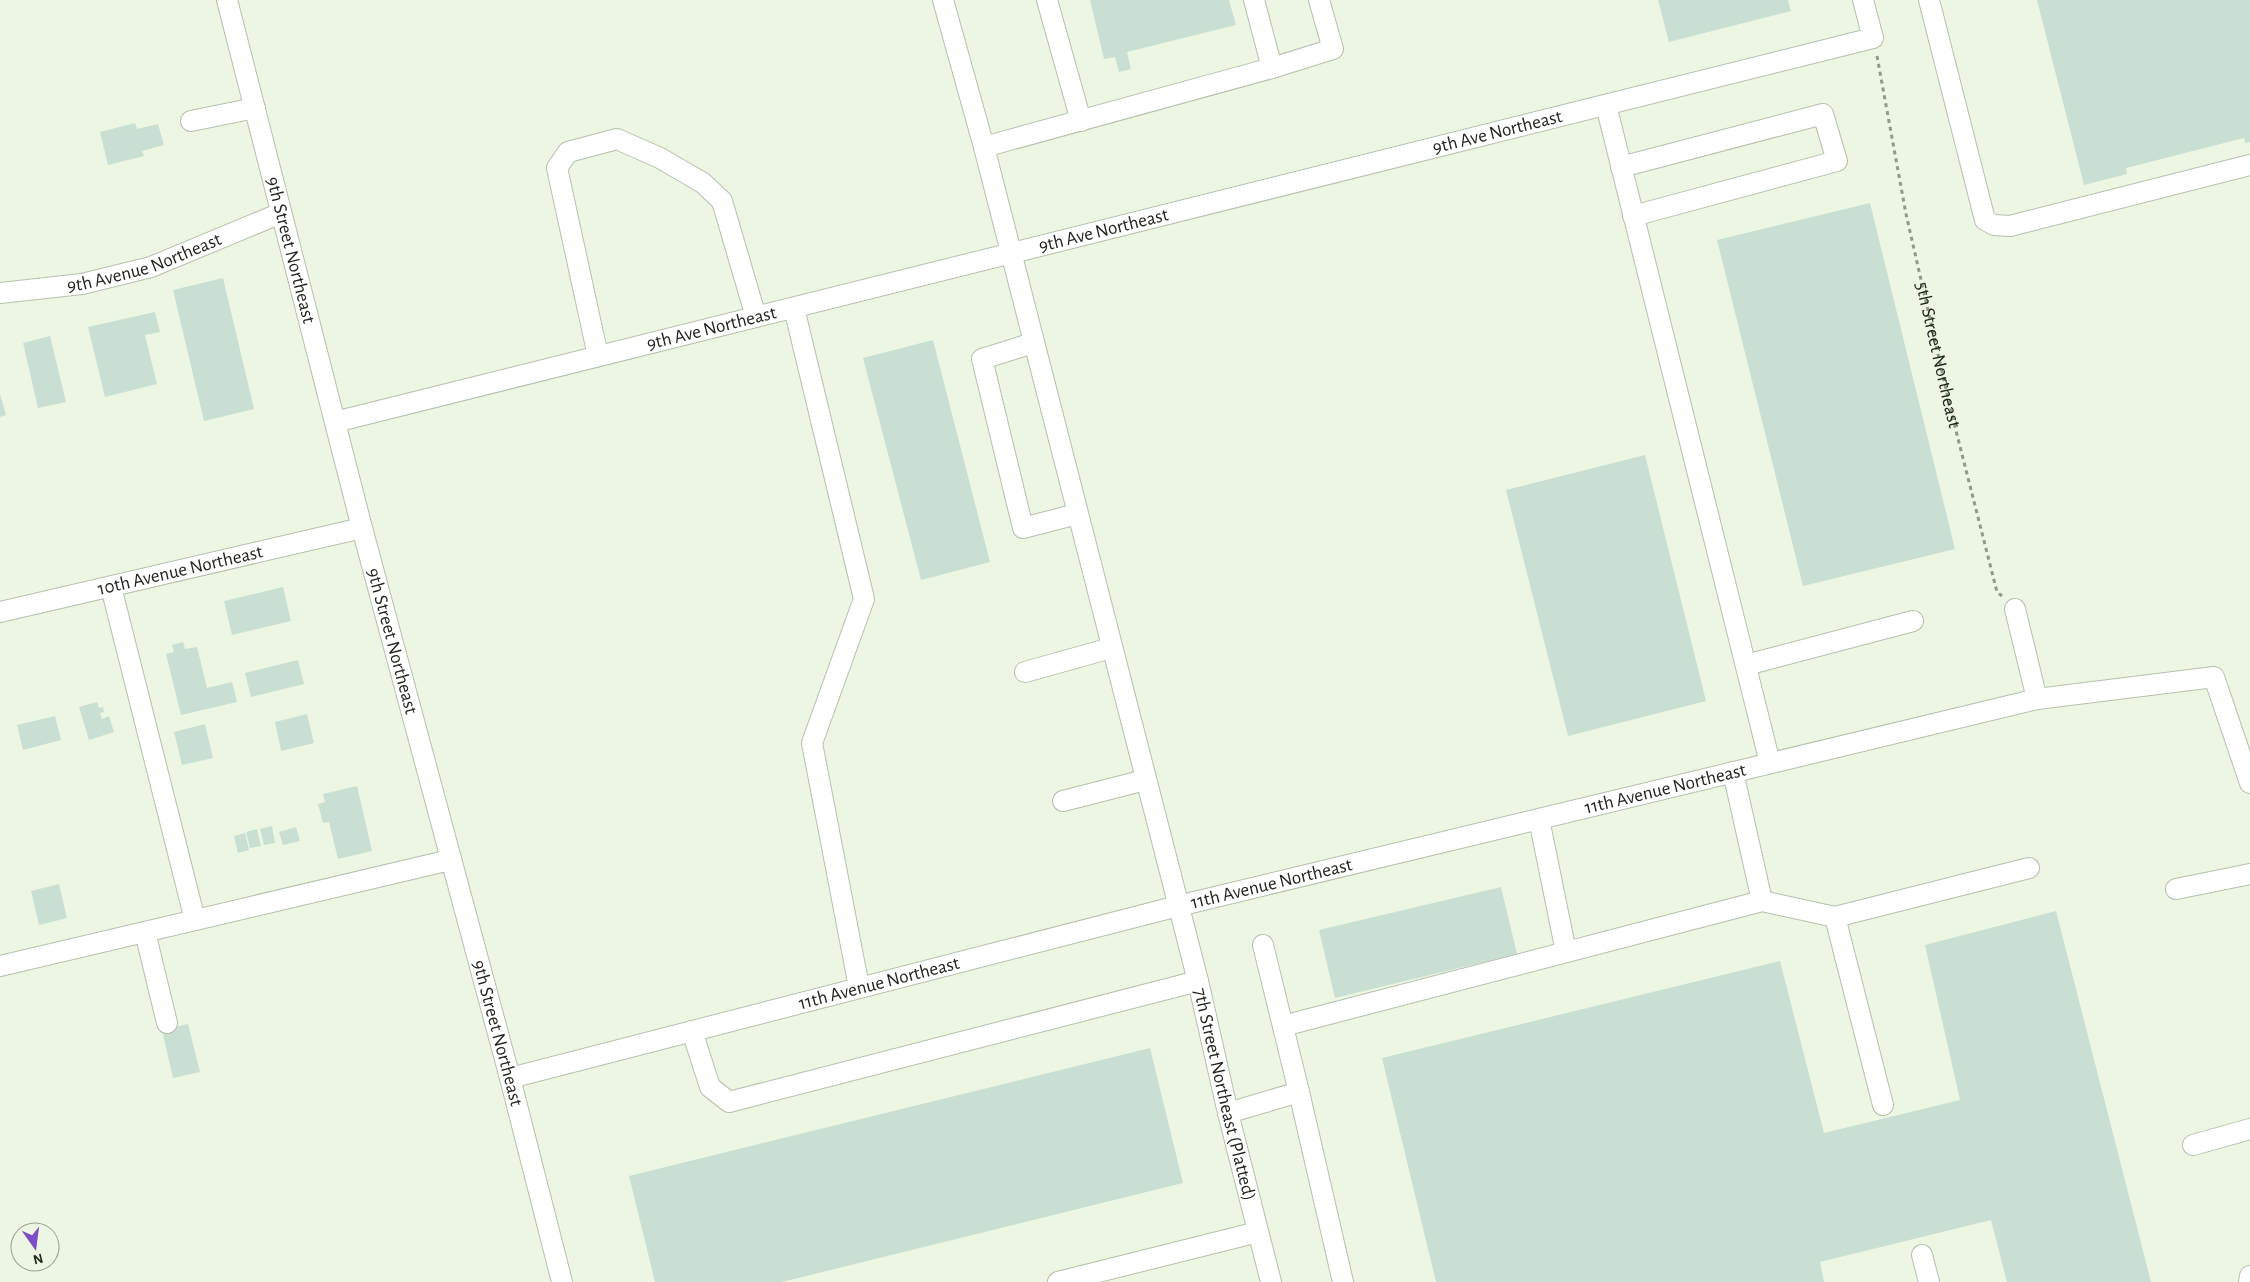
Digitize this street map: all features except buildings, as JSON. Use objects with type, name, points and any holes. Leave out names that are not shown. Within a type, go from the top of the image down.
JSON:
[{"type":"street","name":"9th Street Northeast","points":[[227,0],[362,528],[510,1078],[562,1282]]},
{"type":"street","name":"7th Street Northeast (Platted)","points":[[943,0],[984,146],[1032,343],[1198,981],[1228,1113],[1271,1282]]},
{"type":"street","points":[[1047,0],[1081,121]]},
{"type":"street","points":[[1254,0],[1272,68]]},
{"type":"street","points":[[984,146],[1272,68],[1333,49],[1320,0]]},
{"type":"street","points":[[1863,0],[1873,38]]},
{"type":"street","points":[[1929,0],[1985,220],[1994,225],[2010,226],[2250,165]]},
{"type":"street","name":"9th Ave Northeast","points":[[335,422],[1873,38]]},
{"type":"street","points":[[1606,105],[1770,763]]},
{"type":"street","points":[[191,121],[255,108]]},
{"type":"street","points":[[1621,167],[1823,114],[1837,161],[1634,216]]},
{"type":"street","points":[[598,356],[557,168],[568,152],[618,139],[660,158],[703,183],[722,201],[756,317]]},
{"type":"street","name":"9th Avenue Northeast","points":[[0,293],[82,284],[151,266],[282,213]]},
{"type":"street","points":[[794,308],[864,599],[812,743],[859,987]]},
{"type":"street","points":[[1032,343],[982,359],[1023,528],[1077,514]]},
{"type":"street","name":"10th Avenue Northeast","points":[[0,612],[362,528]]},
{"type":"street","points":[[110,587],[195,920]]},
{"type":"street","points":[[2015,609],[2037,699]]},
{"type":"street","points":[[1746,666],[1912,621]]},
{"type":"street","points":[[1025,672],[1111,648]]},
{"type":"street","name":"11th Avenue Northeast","points":[[510,1078],[1178,906],[2037,699],[2214,677],[2250,783]]},
{"type":"street","points":[[1733,772],[1762,901]]},
{"type":"street","points":[[1063,801],[1146,780]]},
{"type":"street","points":[[1539,819],[1566,952]]},
{"type":"street","points":[[0,966],[450,860]]},
{"type":"street","points":[[1283,1026],[1762,901],[1835,917],[2029,868]]},
{"type":"street","points":[[2176,890],[2250,874]]},
{"type":"street","points":[[1835,917],[1883,1105]]},
{"type":"street","points":[[145,932],[168,1023]]},
{"type":"street","points":[[1263,945],[1343,1282]]},
{"type":"street","points":[[692,1031],[710,1087],[729,1102],[1198,981]]},
{"type":"street","points":[[1228,1113],[1299,1092]]},
{"type":"street","points":[[2193,1146],[2250,1129]]},
{"type":"street","points":[[1058,1282],[1258,1232]]},
{"type":"street","points":[[1922,1255],[1929,1282]]},
{"type":"street","points":[[2249,1282],[2250,1276]]},
{"type":"path","name":"5th Street Northeast","points":[[1873,38],[1906,214],[1954,421],[1997,592],[2015,609]]}]
